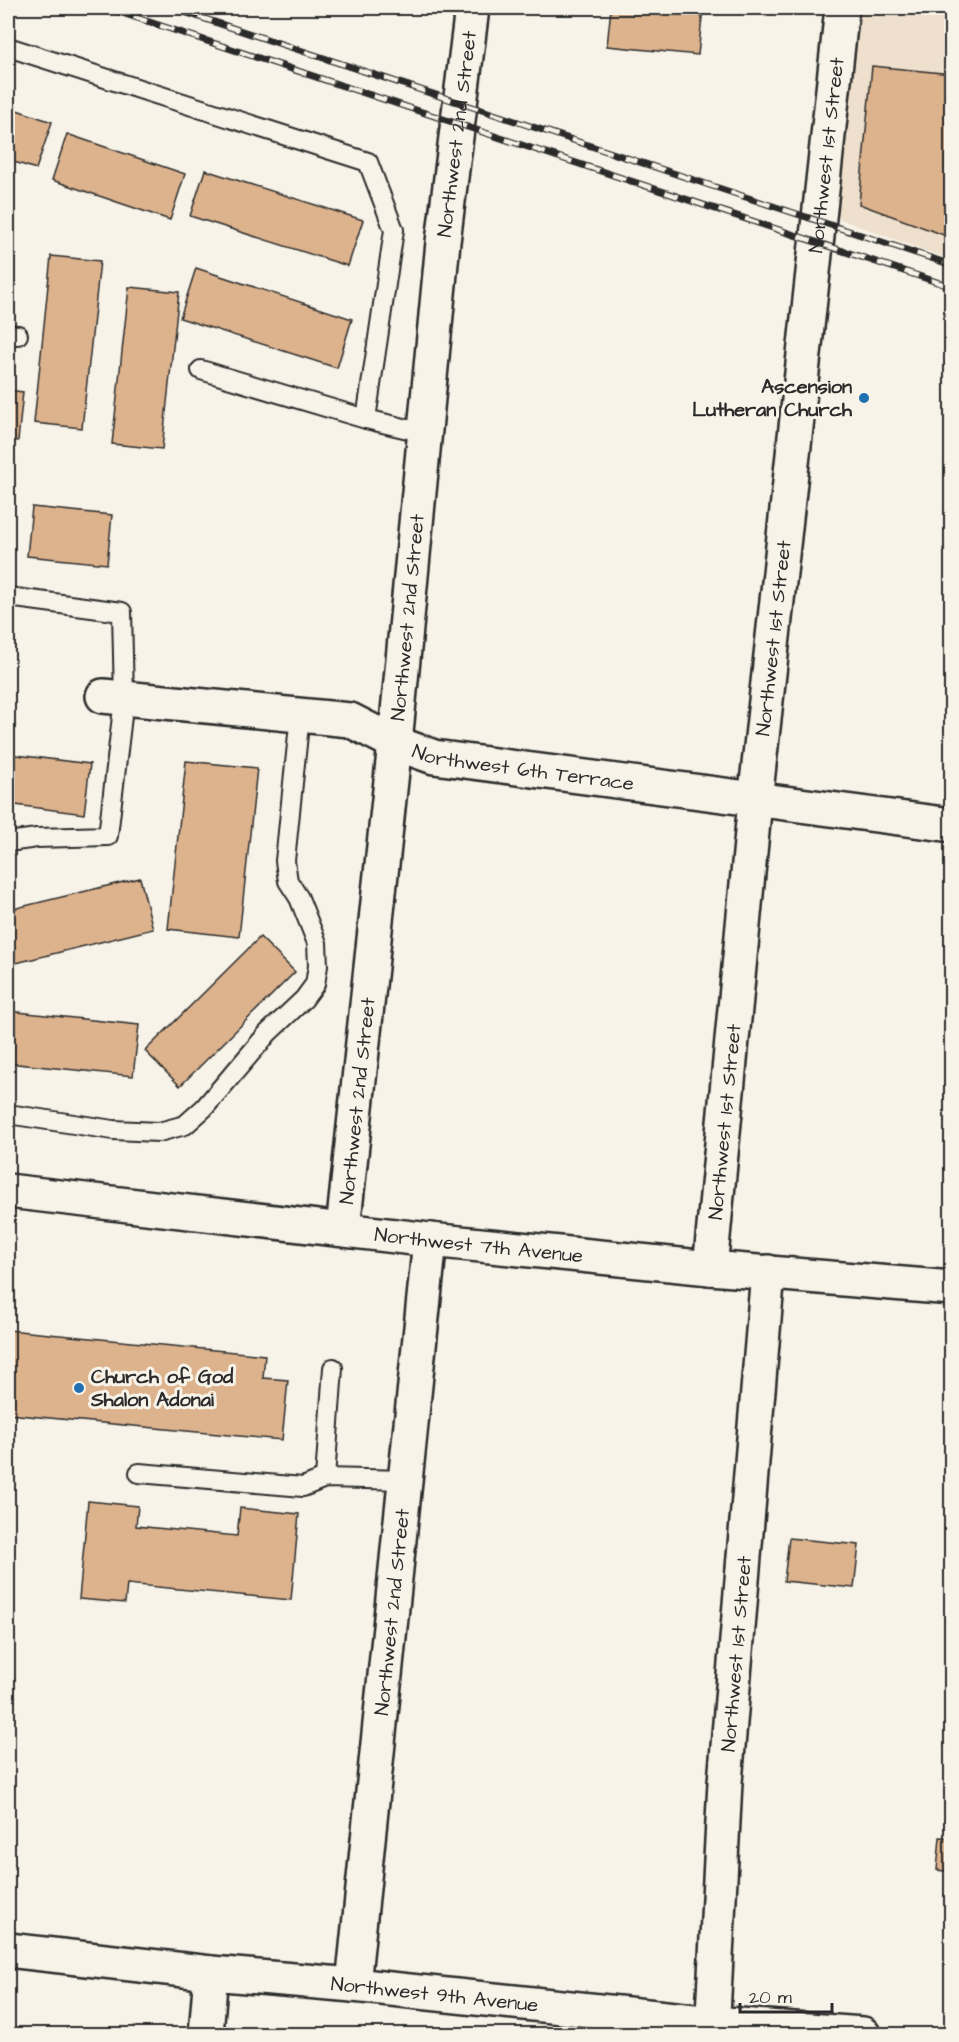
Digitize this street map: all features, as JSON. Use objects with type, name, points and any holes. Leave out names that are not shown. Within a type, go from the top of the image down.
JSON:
[{"type":"street","name":"Northwest 2nd Street","points":[[343,1228],[395,743],[443,242],[472,8]]},
{"type":"street","name":"Northwest 1st Street","points":[[710,1268],[754,801],[842,8]]},
{"type":"street","name":"Northwest 6th Terrace","points":[[114,697],[350,720],[395,743],[434,757],[754,801],[951,825]]},
{"type":"street","name":"Northwest 7th Avenue","points":[[8,1191],[343,1228],[430,1240],[710,1268],[951,1288]]},
{"type":"street","name":"Northwest 2nd Street","points":[[353,1985],[430,1240]]},
{"type":"street","name":"Northwest 1st Street","points":[[713,2028],[725,1782],[768,1272]]},
{"type":"street","name":"Northwest 9th Avenue","points":[[8,1950],[211,1973],[353,1985],[713,2028],[863,2034]]},
{"type":"street","points":[[206,2034],[211,1973]]},
{"type":"lane","points":[[8,47],[368,162],[394,230],[366,419]]},
{"type":"lane","points":[[201,370],[425,434]]},
{"type":"lane","points":[[8,597],[122,612],[114,697],[108,836],[37,838],[8,842]]},
{"type":"lane","points":[[8,1114],[113,1130],[159,1132],[185,1125],[204,1108],[268,1033],[304,999],[315,984],[318,966],[317,943],[299,898],[288,881],[285,861],[300,715]]},
{"type":"lane","points":[[325,1478],[333,1368]]},
{"type":"lane","points":[[139,1473],[303,1487],[325,1478],[405,1480]]},
{"type":"shaded area","points":[[860,8],[951,8],[951,260],[837,218]]},
{"type":"building","points":[[611,8],[703,8],[698,55],[607,46]]},
{"type":"building","points":[[872,66],[952,74],[952,238],[859,204]]},
{"type":"building","points":[[8,107],[52,122],[36,169],[8,160]]},
{"type":"building","points":[[67,134],[185,174],[170,220],[52,180]]},
{"type":"building","points":[[205,170],[363,220],[348,266],[190,216]]},
{"type":"building","points":[[8,227],[15,228],[10,277],[8,277]]},
{"type":"building","points":[[51,256],[100,261],[82,428],[34,423]]},
{"type":"building","points":[[196,268],[352,319],[337,368],[180,318]]},
{"type":"building","points":[[129,287],[179,292],[162,449],[112,444]]},
{"type":"building","points":[[8,390],[23,392],[18,441],[8,440]]},
{"type":"building","points":[[8,500],[11,501],[8,536]]},
{"type":"building","points":[[32,507],[112,515],[107,564],[27,556]]},
{"type":"building","points":[[8,754],[90,764],[84,814],[8,804]]},
{"type":"building","points":[[186,761],[257,768],[239,937],[168,929]]},
{"type":"building","points":[[140,878],[153,929],[8,965],[8,910]]},
{"type":"building","points":[[260,937],[295,972],[180,1086],[145,1051]]},
{"type":"building","points":[[8,1011],[139,1025],[133,1076],[8,1063]]},
{"type":"building","points":[[8,1330],[265,1355],[263,1378],[288,1380],[282,1440],[8,1414]]},
{"type":"building","points":[[88,1501],[138,1506],[136,1526],[237,1536],[240,1508],[299,1514],[291,1600],[127,1584],[125,1603],[79,1599]]},
{"type":"building","points":[[789,1538],[859,1545],[854,1588],[784,1581]]},
{"type":"building","points":[[940,1837],[952,1838],[952,1872],[937,1870]]},
{"type":"railway","points":[[107,8],[952,287]]},
{"type":"railway","points":[[172,8],[952,265]]},
{"type":"place","name":"Ascension Lutheran Church","points":[[864,398]]},
{"type":"place","name":"Church of God Shalon Adonai","points":[[79,1388]]}]
